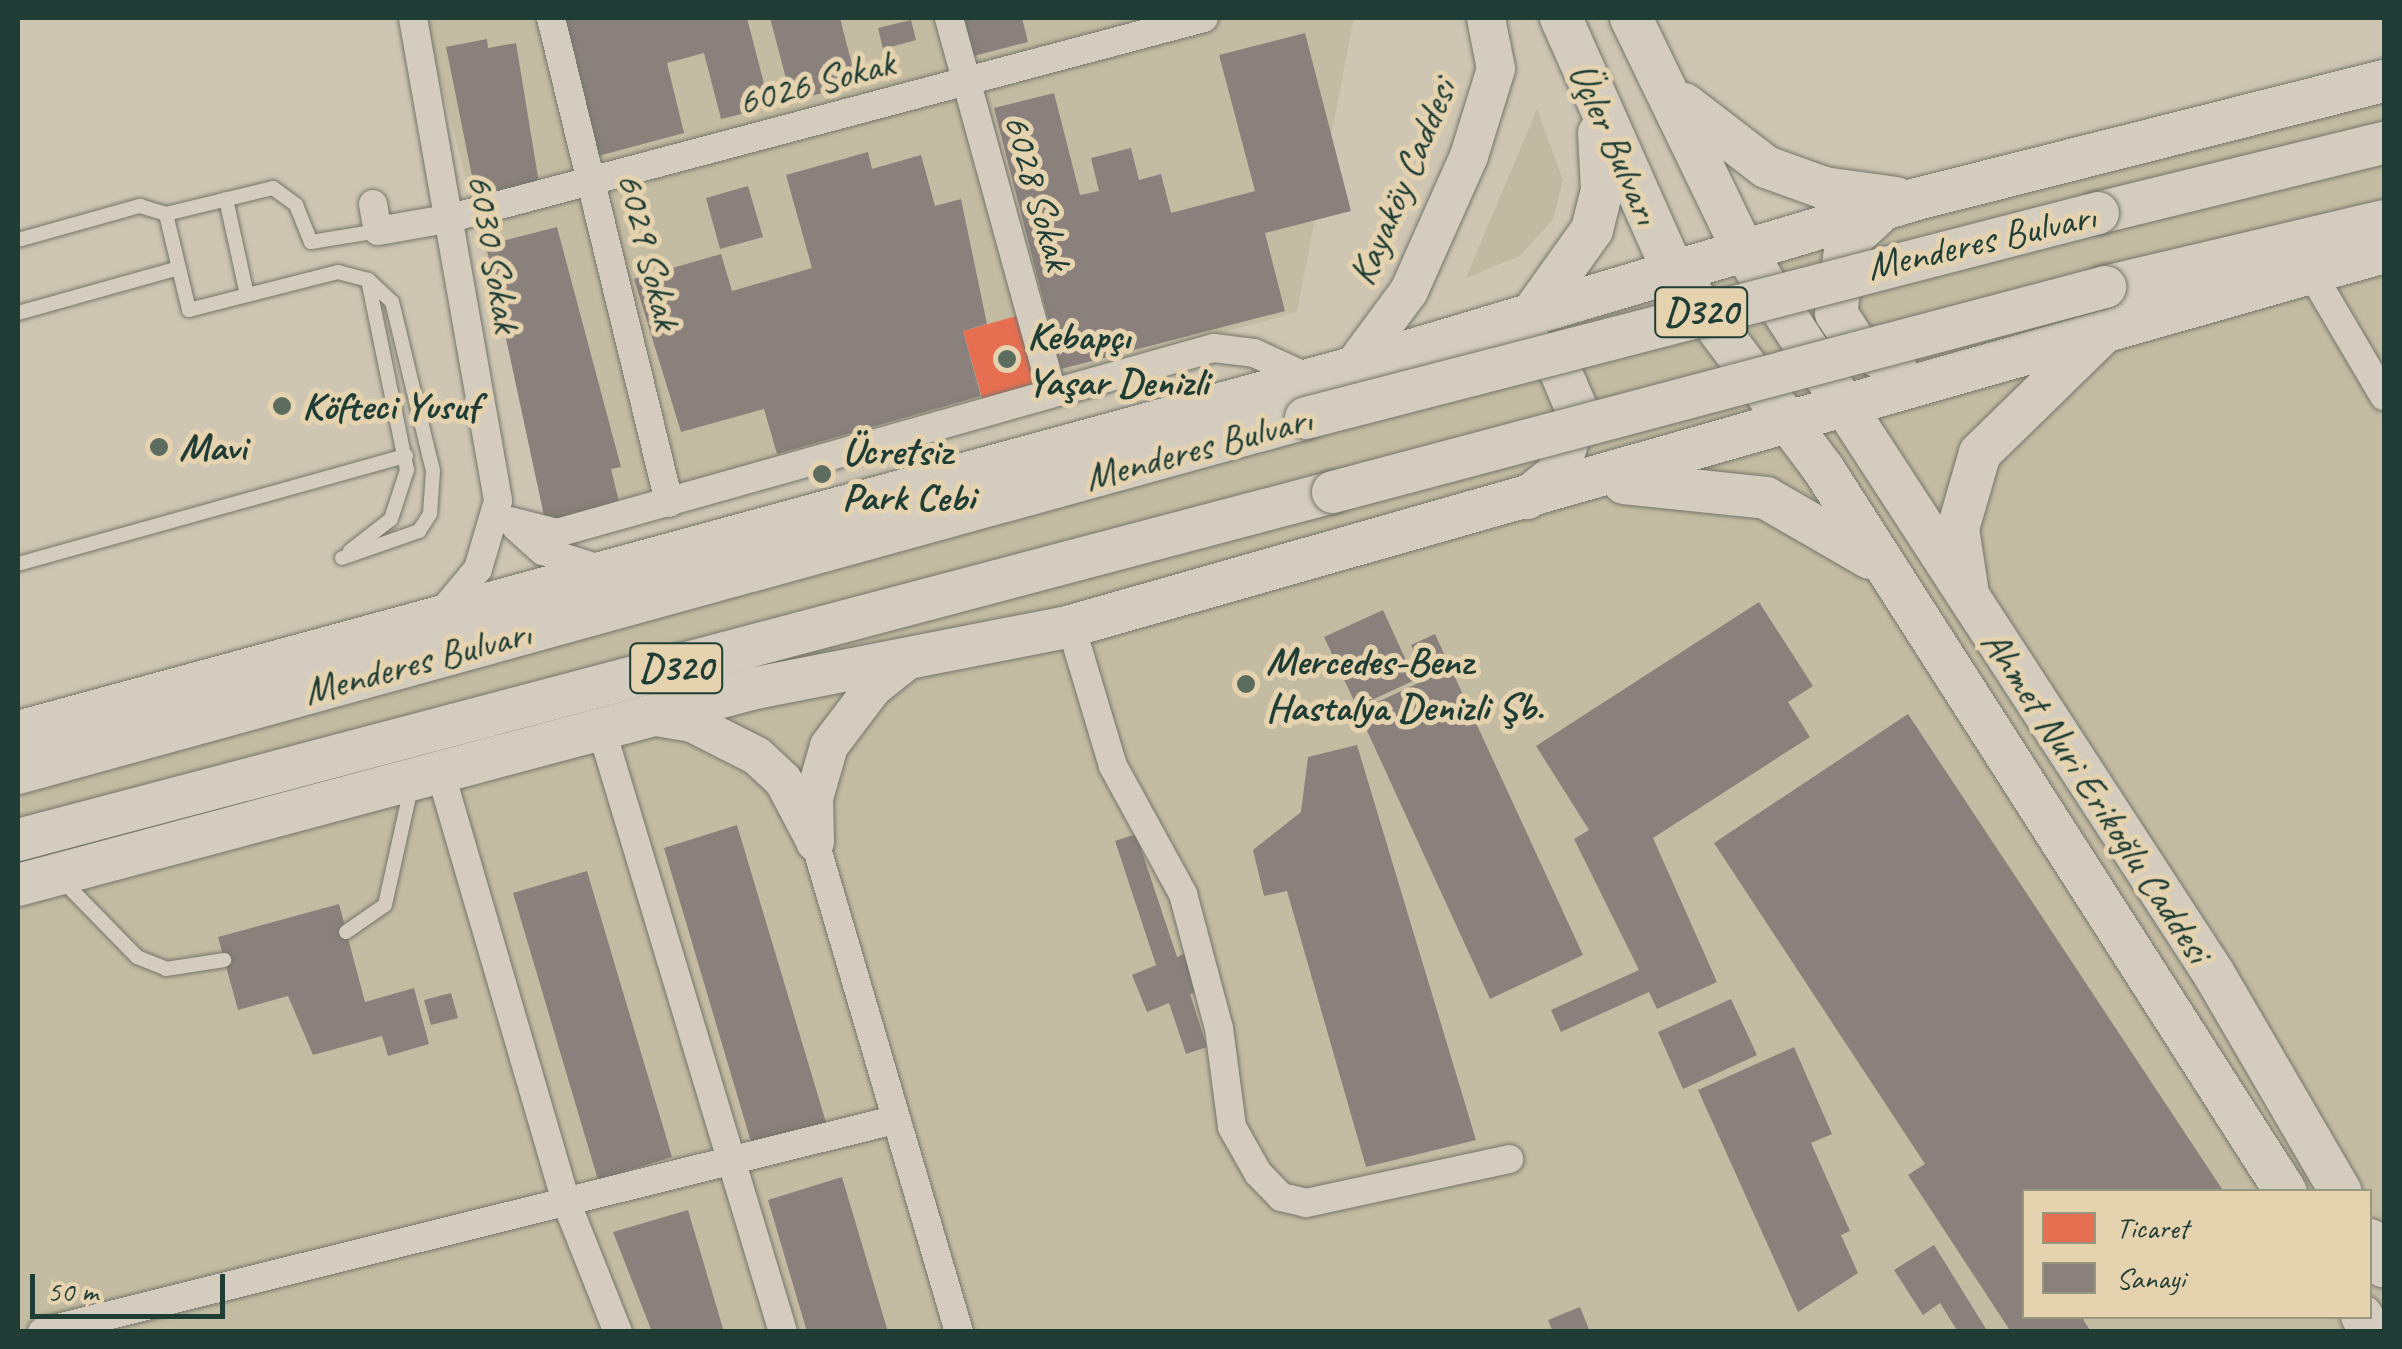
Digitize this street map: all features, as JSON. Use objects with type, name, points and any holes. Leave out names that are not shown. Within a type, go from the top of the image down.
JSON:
[{"type":"main road","name":"Üçler Bulvarı","points":[[1561,18],[1597,113],[1672,268],[1791,422]]},
{"type":"main road","name":"Üçler Bulvarı","points":[[1631,18],[1742,248],[1842,407]]},
{"type":"main road","points":[[35,727],[602,569],[1309,399],[1352,368],[1537,307],[1916,199],[2384,81]]},
{"type":"main road","points":[[1662,82],[1722,142],[1766,167],[1865,198],[1916,199]]},
{"type":"main road","points":[[1537,307],[1583,248],[1598,212],[1597,113]]},
{"type":"main road","name":"Menderes Bulvarı","points":[[18,773],[1309,399],[2384,143]]},
{"type":"main road","points":[[1916,199],[1866,218],[1846,244],[1836,313],[1856,344],[1898,368],[1943,377]]},
{"type":"main road","name":"Menderes Bulvarı","points":[[20,840],[427,761],[1333,492],[2109,306],[2384,220]]},
{"type":"main road","points":[[37,880],[427,761],[601,728],[926,648],[1071,626],[1589,482],[1943,377],[2109,306],[2312,274],[2384,252]]},
{"type":"main road","points":[[1973,607],[1958,529],[1980,453],[2109,306]]},
{"type":"main road","points":[[1482,328],[1536,346],[1571,385],[1573,447],[1526,498]]},
{"type":"main road","name":"Ahmet Nuri Erikoğlu Caddesi","points":[[1842,407],[2214,974],[2339,1189]]},
{"type":"main road","name":"Ahmet Nuri Erikoğlu Caddesi","points":[[1791,422],[2284,1189]]},
{"type":"main road","points":[[1589,482],[1766,498],[1888,572]]},
{"type":"main road","points":[[35,727],[195,724]]},
{"type":"main road","points":[[2372,1244],[2384,1266]]},
{"type":"street","name":"6030 Sokak","points":[[413,18],[447,219],[504,511],[478,569],[438,615]]},
{"type":"street","name":"6029 Sokak","points":[[551,18],[669,503]]},
{"type":"street","name":"6028 Sokak","points":[[949,18],[1051,388]]},
{"type":"street","name":"6026 Sokak","points":[[376,217],[447,219],[592,184],[1204,18]]},
{"type":"street","name":"Kayaköy Caddesi","points":[[1352,368],[1409,292],[1470,156],[1496,69],[1486,18]]},
{"type":"street","points":[[2312,274],[2384,396]]},
{"type":"street","points":[[504,511],[557,532],[669,503],[1051,388],[1214,348],[1254,353],[1309,399]]},
{"type":"street","points":[[504,511],[543,551],[602,569]]},
{"type":"street","points":[[1071,626],[1113,766],[1183,894],[1219,1028],[1232,1127],[1258,1173],[1281,1197],[1306,1203],[1509,1158]]},
{"type":"street","points":[[815,842],[814,798],[829,746],[873,688],[926,648]]},
{"type":"street","points":[[650,716],[692,724],[757,756],[783,780],[815,842],[890,1120],[959,1332]]},
{"type":"street","points":[[601,728],[784,1332]]},
{"type":"street","points":[[427,761],[567,1204],[618,1332]]},
{"type":"street","points":[[20,840],[37,880]]},
{"type":"street","points":[[42,1332],[734,1164],[890,1120]]},
{"type":"lane","points":[[18,240],[140,206],[166,214],[226,198],[283,191],[312,242],[376,217]]},
{"type":"lane","points":[[226,198],[247,295]]},
{"type":"lane","points":[[166,214],[189,310],[338,272],[368,280],[392,302],[434,495],[419,531],[342,558],[391,519],[406,456],[368,280]]},
{"type":"lane","points":[[18,313],[179,268]]},
{"type":"lane","points":[[18,564],[406,456]]},
{"type":"lane","points":[[346,932],[386,905],[427,761]]},
{"type":"lane","points":[[37,880],[137,957],[166,969],[224,960]]},
{"type":"shaded area","points":[[424,18],[1354,18],[1297,312],[554,518]]},
{"type":"shaded area","points":[[2384,87],[2384,1331],[18,1331],[18,759]]},
{"type":"shaded area","points":[[1537,109],[1563,180],[1553,219],[1520,256],[1466,278]]},
{"type":"building: Ticaret","name":"Kebapçı Yaşar Denizli","points":[[1030,312],[1051,388],[985,408],[963,331]]},
{"type":"building: Sanayi","points":[[562,18],[747,18],[770,107],[721,119],[704,53],[667,63],[684,133],[598,156]]},
{"type":"building: Sanayi","points":[[770,18],[840,18],[857,84],[792,101]]},
{"type":"building: Sanayi","points":[[956,18],[1022,18],[1028,42],[966,58]]},
{"type":"building: Sanayi","points":[[911,20],[916,40],[883,49],[878,28]]},
{"type":"building: Sanayi","points":[[1305,33],[1351,211],[1265,233],[1285,311],[1061,369],[994,108],[1054,93],[1080,195],[1099,191],[1091,158],[1131,148],[1139,180],[1161,174],[1171,213],[1255,191],[1219,55]]},
{"type":"building: Sanayi","points":[[487,39],[488,48],[516,43],[539,183],[476,196],[446,47]]},
{"type":"building: Sanayi","points":[[868,152],[872,169],[921,155],[935,206],[961,199],[987,324],[963,331],[981,396],[777,454],[764,409],[681,432],[634,279],[721,254],[732,291],[812,268],[786,175]]},
{"type":"building: Sanayi","points":[[748,186],[763,237],[720,249],[706,198]]},
{"type":"building: Sanayi","points":[[557,227],[621,467],[611,469],[621,510],[547,530],[486,245]]},
{"type":"building: Sanayi","points":[[1759,602],[1813,686],[1788,702],[1810,737],[1653,838],[1717,982],[1657,1009],[1649,992],[1561,1032],[1551,1010],[1639,970],[1574,839],[1589,830],[1536,746]]},
{"type":"building: Sanayi","points":[[1383,610],[1415,680],[1357,707],[1324,637]]},
{"type":"building: Sanayi","points":[[1435,634],[1583,955],[1490,999],[1358,711],[1427,679],[1411,645]]},
{"type":"building: Sanayi","points":[[1908,714],[2222,1189],[2022,1189],[2022,1319],[2083,1319],[2091,1332],[2011,1332],[1908,1175],[1925,1164],[1714,843]]},
{"type":"building: Sanayi","points":[[1357,745],[1476,1140],[1366,1167],[1287,891],[1264,896],[1253,850],[1301,812],[1308,757]]},
{"type":"building: Sanayi","points":[[737,825],[828,1129],[754,1152],[664,848]]},
{"type":"building: Sanayi","points":[[1136,834],[1177,957],[1186,953],[1201,990],[1190,994],[1207,1047],[1186,1054],[1169,1003],[1147,1012],[1132,975],[1156,965],[1115,841]]},
{"type":"building: Sanayi","points":[[587,871],[672,1157],[598,1180],[513,893]]},
{"type":"building: Sanayi","points":[[339,904],[365,1002],[414,988],[429,1044],[388,1056],[382,1036],[313,1055],[288,996],[238,1010],[218,937]]},
{"type":"building: Sanayi","points":[[451,993],[458,1018],[431,1025],[424,1000]]},
{"type":"building: Sanayi","points":[[1731,999],[1757,1055],[1683,1089],[1658,1032]]},
{"type":"building: Sanayi","points":[[1794,1047],[1832,1134],[1811,1143],[1850,1231],[1841,1235],[1858,1273],[1798,1312],[1698,1090]]},
{"type":"building: Sanayi","points":[[842,1177],[888,1332],[807,1332],[768,1200]]},
{"type":"building: Sanayi","points":[[688,1210],[724,1332],[652,1332],[613,1232]]},
{"type":"building: Sanayi","points":[[1934,1245],[1988,1332],[1958,1332],[1940,1303],[1923,1315],[1894,1270]]},
{"type":"building: Sanayi","points":[[1580,1307],[1590,1332],[1553,1332],[1548,1320]]},
{"type":"place","name":"Kebapçı Yaşar Denizli","points":[[1007,359]]},
{"type":"place","name":"Köfteci Yusuf","points":[[282,406]]},
{"type":"place","name":"Mavi","points":[[159,447]]},
{"type":"place","name":"Ücretsiz Park Cebi","points":[[822,474]]},
{"type":"place","name":"Mercedes-Benz Hastalya Denizli Şb.","points":[[1246,684]]}]
